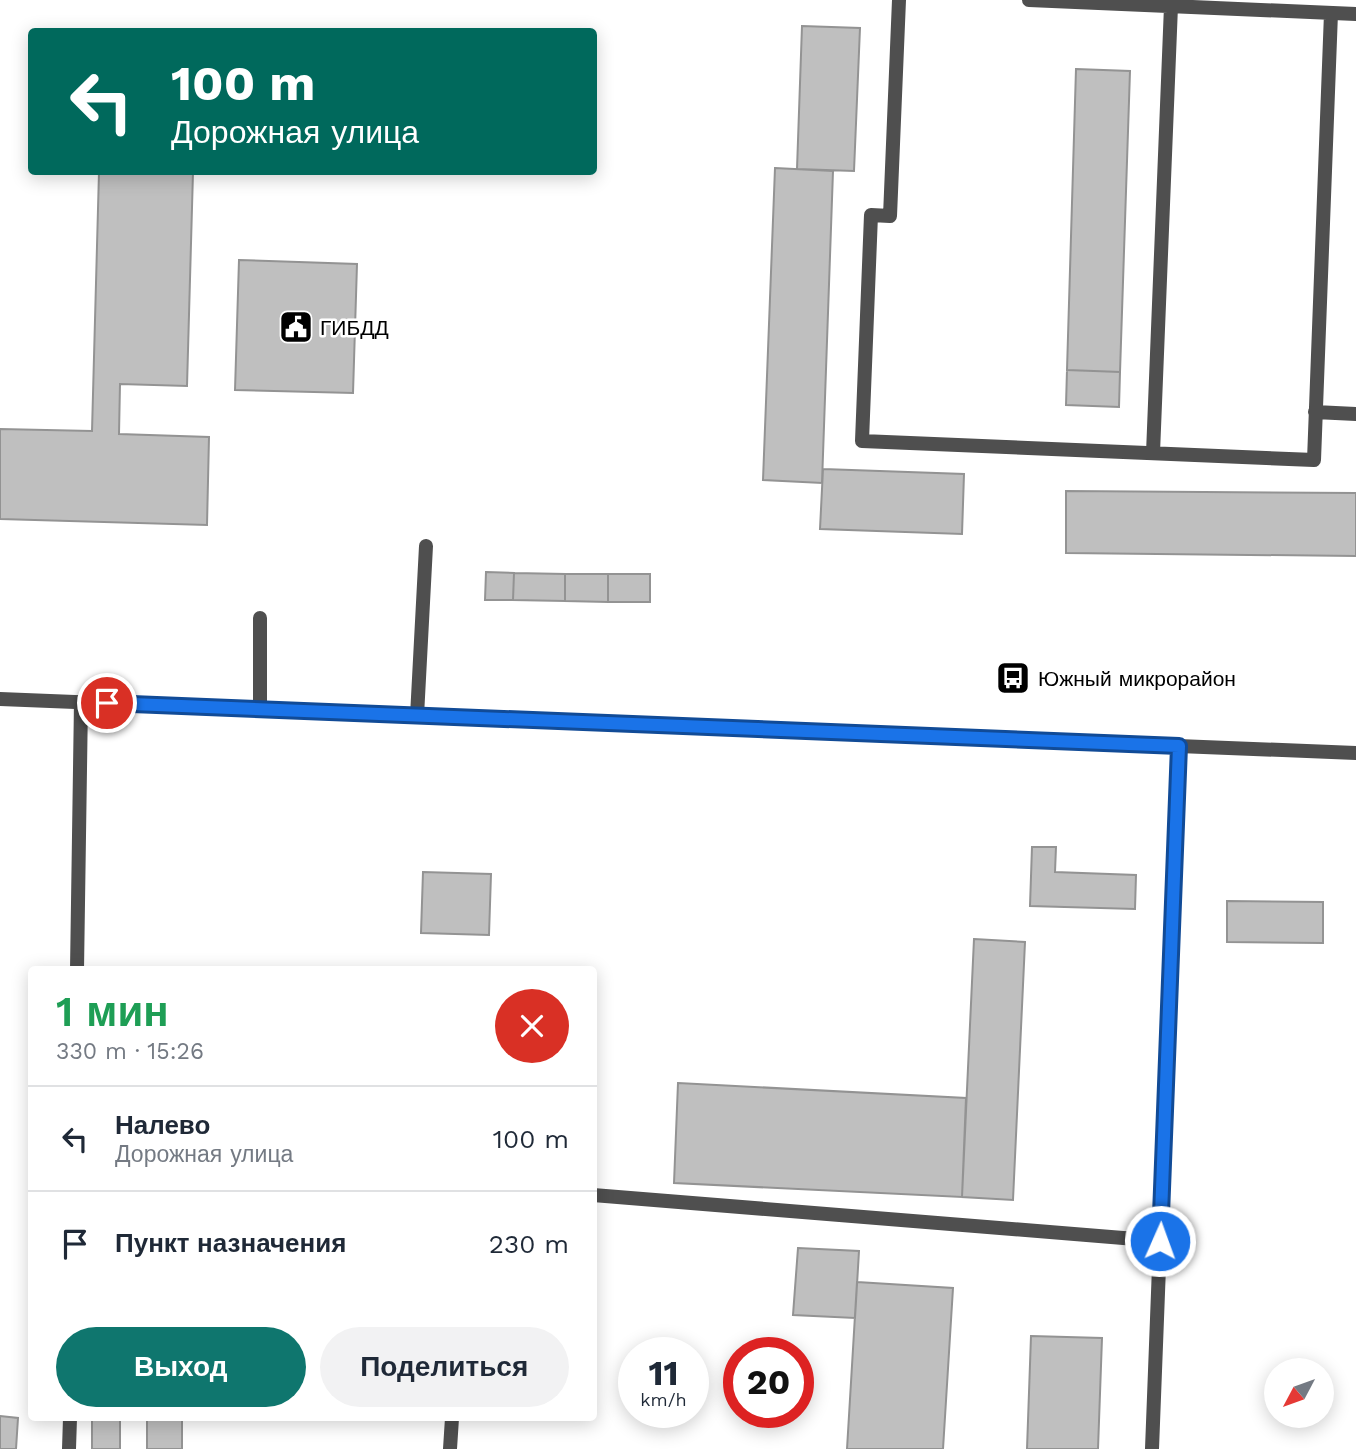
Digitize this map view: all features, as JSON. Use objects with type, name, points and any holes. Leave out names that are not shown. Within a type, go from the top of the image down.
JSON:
[{"type":"street","points":[[899,0],[890,216],[871,215],[862,441],[1314,460],[1331,13]]},
{"type":"street","points":[[1029,0],[1356,14]]},
{"type":"street","points":[[1153,453],[1171,6]]},
{"type":"street","points":[[1315,412],[1356,414]]},
{"type":"street","points":[[417,716],[426,546]]},
{"type":"street","points":[[260,618],[260,709]]},
{"type":"street","points":[[0,699],[1356,753]]},
{"type":"street","points":[[77,966],[81,702]]},
{"type":"street","points":[[1152,1449],[1179,746]]},
{"type":"street","points":[[597,1195],[1160,1241]]},
{"type":"street","points":[[69,1449],[70,1421]]},
{"type":"street","points":[[450,1449],[452,1421]]},
{"type":"building","points":[[802,26],[860,28],[854,171],[797,169]]},
{"type":"building","points":[[1076,69],[1130,71],[1120,372],[1067,370]]},
{"type":"building","points":[[775,168],[833,171],[822,483],[763,480]]},
{"type":"building","points":[[99,175],[193,175],[187,386],[120,384],[119,434],[209,437],[207,525],[0,519],[0,429],[92,431]]},
{"type":"building","name":"ГИБДД","points":[[239,260],[357,264],[353,393],[235,390]]},
{"type":"building","points":[[1067,370],[1120,372],[1119,407],[1066,405]]},
{"type":"building","points":[[823,469],[964,474],[962,534],[820,529]]},
{"type":"building","points":[[1066,491],[1356,493],[1356,556],[1066,553]]},
{"type":"building","points":[[486,572],[514,573],[513,600],[485,600]]},
{"type":"building","points":[[514,573],[565,574],[565,601],[513,600]]},
{"type":"building","points":[[565,574],[608,574],[608,602],[565,601]]},
{"type":"building","points":[[608,574],[650,574],[650,602],[608,602]]},
{"type":"building","points":[[1032,847],[1056,847],[1055,872],[1136,875],[1135,909],[1030,906]]},
{"type":"building","points":[[423,872],[491,874],[489,935],[421,933]]},
{"type":"building","points":[[1227,901],[1323,902],[1323,943],[1227,942]]},
{"type":"building","points":[[974,939],[1025,942],[1013,1200],[962,1197]]},
{"type":"building","points":[[678,1083],[966,1098],[962,1197],[674,1183]]},
{"type":"building","points":[[798,1248],[859,1251],[855,1318],[793,1315]]},
{"type":"building","points":[[857,1282],[953,1288],[943,1449],[847,1449]]},
{"type":"building","points":[[1031,1336],[1102,1338],[1098,1449],[1027,1449]]},
{"type":"building","points":[[0,1416],[18,1418],[16,1449],[0,1449]]},
{"type":"building","points":[[92,1421],[120,1421],[120,1449],[92,1449]]},
{"type":"building","points":[[147,1421],[182,1421],[182,1449],[147,1449]]},
{"type":"place","name":"ГИБДД","points":[[296,327]]},
{"type":"place","name":"Южный микрорайон","points":[[1013,678]]},
{"type":"route","points":[[107,703],[1179,746],[1160,1241]]}]
